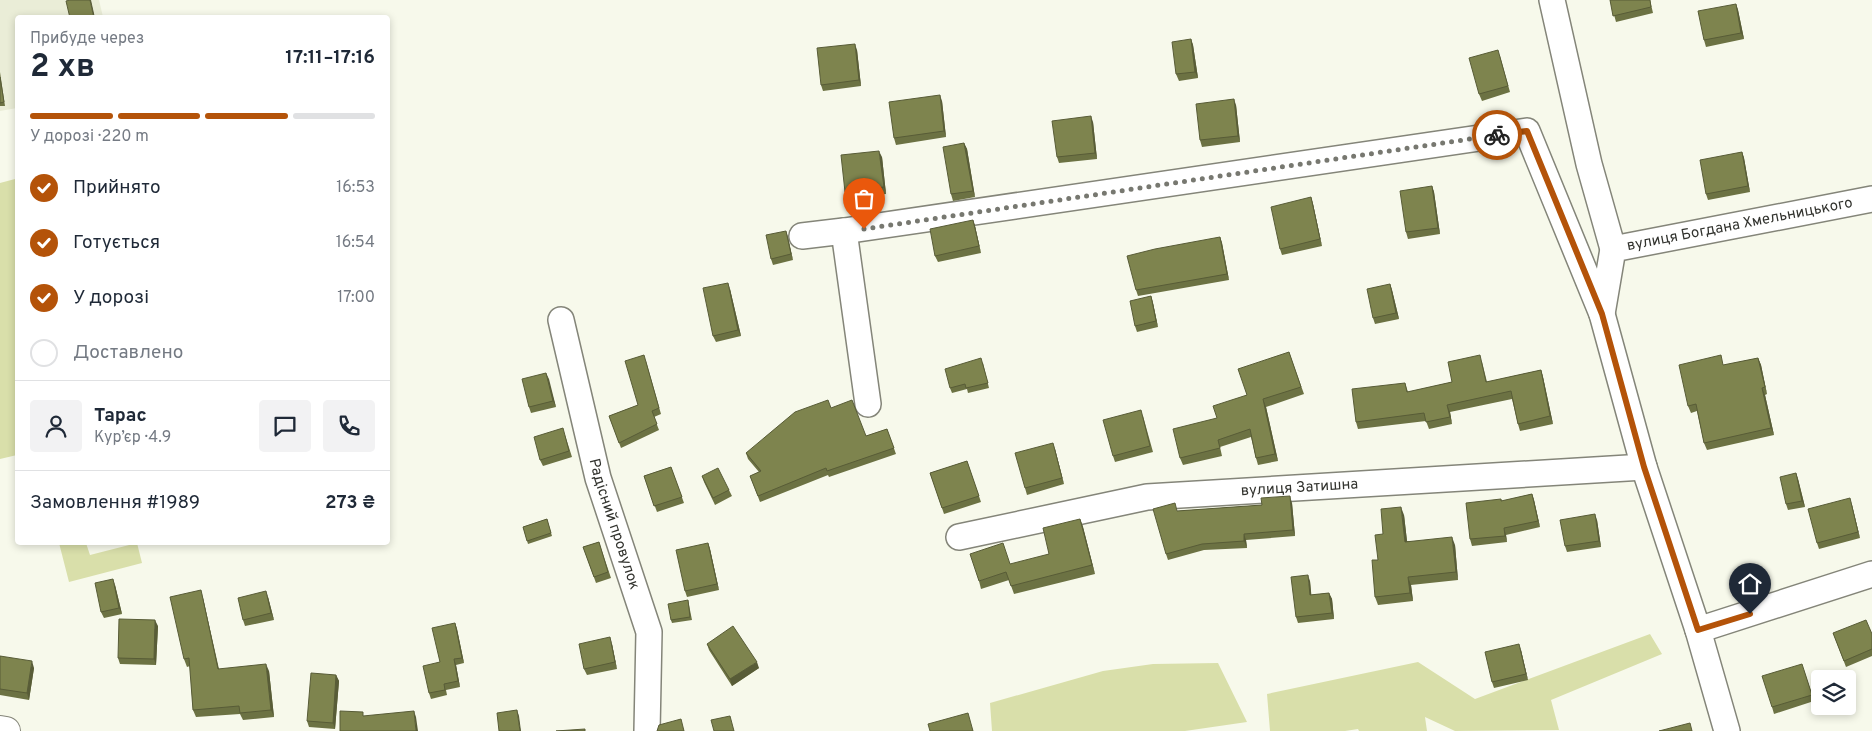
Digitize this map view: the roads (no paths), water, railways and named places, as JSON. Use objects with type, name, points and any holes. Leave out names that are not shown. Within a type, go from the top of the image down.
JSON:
[{"type":"main road","points":[[0,730],[6,731]]},
{"type":"street","points":[[1552,0],[1589,164],[1613,249]]},
{"type":"street","points":[[802,236],[844,232],[1527,131],[1602,314],[1644,467],[1698,630],[1726,731]]},
{"type":"street","name":"вулиця Богдана Хмельницького","points":[[1602,314],[1613,249],[1872,199]]},
{"type":"street","points":[[844,232],[868,404]]},
{"type":"street","name":"Радісний провулок","points":[[561,320],[598,478],[649,632],[647,731]]},
{"type":"street","name":"вулиця Затишна","points":[[959,537],[1147,497],[1644,467]]},
{"type":"street","points":[[1698,630],[1872,574]]}]
